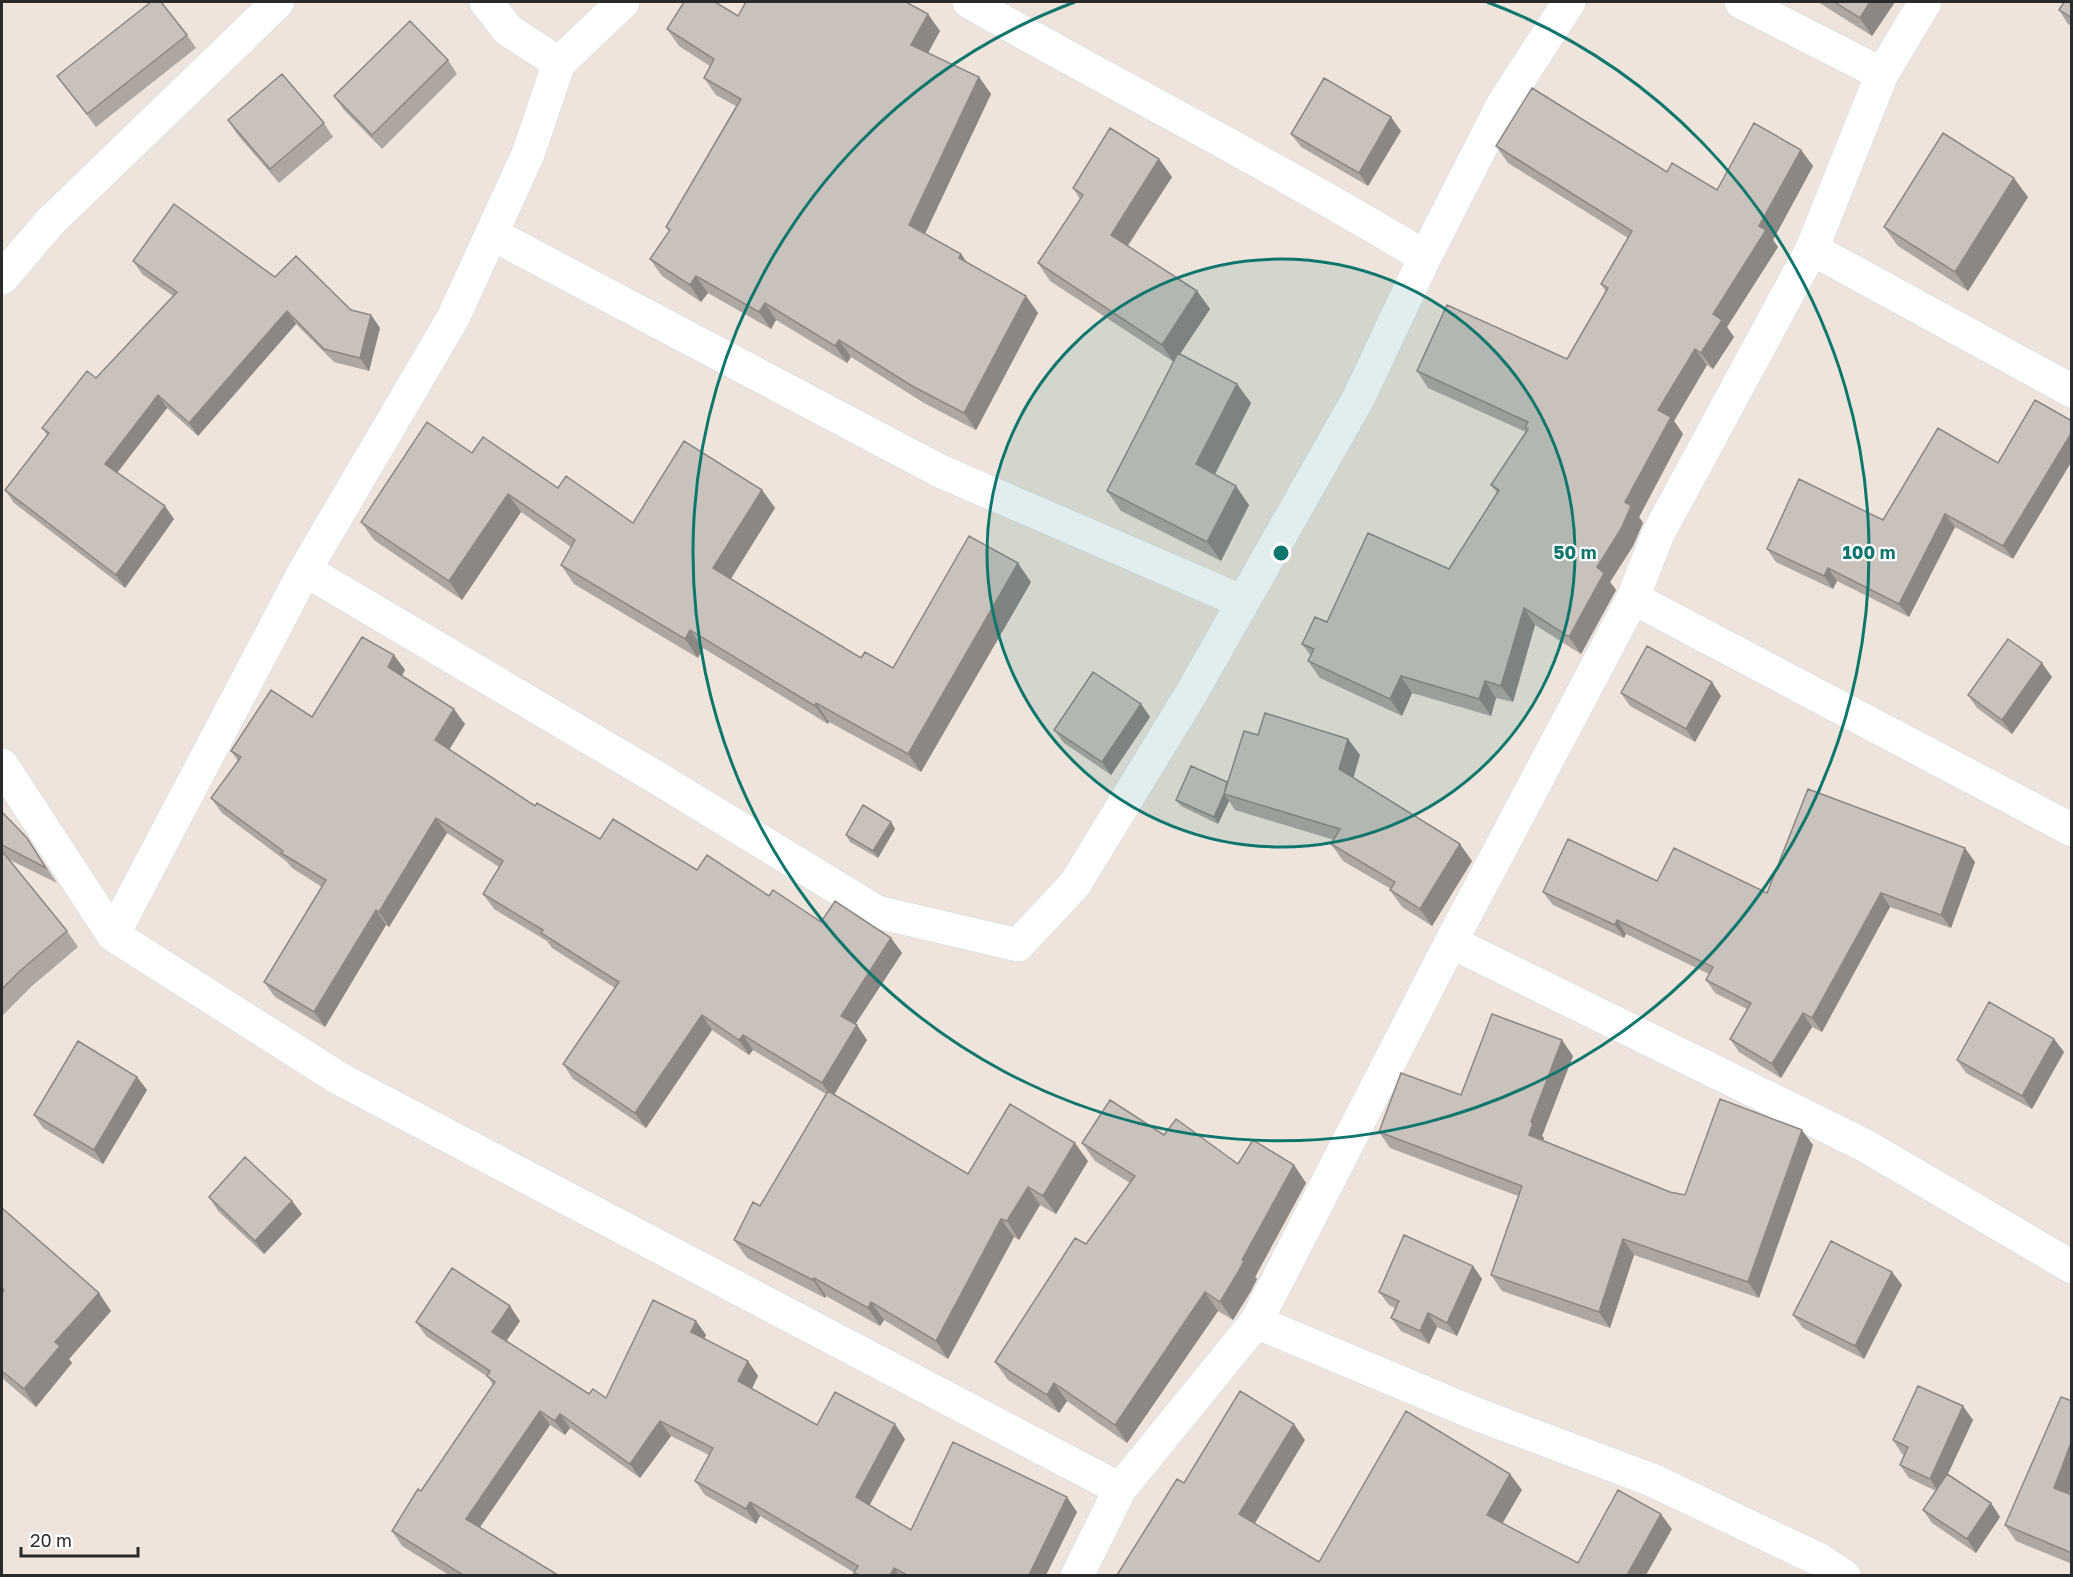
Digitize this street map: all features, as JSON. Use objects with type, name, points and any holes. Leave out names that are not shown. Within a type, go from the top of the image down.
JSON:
[{"type":"street","points":[[2,278],[50,222],[278,2]]},
{"type":"street","points":[[486,2],[508,30],[559,63]]},
{"type":"street","points":[[113,935],[305,570],[453,318],[528,154],[559,63],[624,2]]},
{"type":"street","points":[[969,2],[1128,92],[1330,200],[1425,257]]},
{"type":"street","points":[[305,570],[660,779],[877,912],[1018,945],[1075,884],[1243,602],[1359,397],[1425,257],[1503,104],[1569,2]]},
{"type":"street","points":[[1741,2],[1882,74]]},
{"type":"street","points":[[1077,1575],[1120,1489],[1256,1322],[1451,942],[1633,598],[1658,534],[1812,249],[1882,74],[1925,2]]},
{"type":"street","points":[[492,234],[940,471],[1243,602]]},
{"type":"street","points":[[1812,249],[2072,391]]},
{"type":"street","points":[[1633,598],[2072,830]]},
{"type":"street","points":[[2,765],[113,935],[340,1079],[1120,1489]]},
{"type":"street","points":[[1451,942],[1864,1144],[2072,1266]]},
{"type":"street","points":[[1256,1322],[1476,1414],[1652,1480],[1820,1560],[1844,1575]]},
{"type":"building","points":[[151,2],[161,2],[187,35],[87,114],[57,76]]},
{"type":"building","points":[[684,2],[715,2],[738,16],[746,2],[906,2],[928,14],[911,45],[979,77],[909,225],[961,254],[959,258],[1026,296],[964,413],[912,386],[839,340],[835,346],[765,303],[759,312],[696,276],[690,285],[650,259],[670,230],[666,227],[741,99],[704,78],[714,59],[667,29]]},
{"type":"building","points":[[1834,2],[1870,2],[1860,18]]},
{"type":"building","points":[[2064,2],[2072,2],[2072,18],[2059,10]]},
{"type":"building","points":[[410,21],[448,60],[372,135],[334,96]]},
{"type":"building","points":[[282,74],[324,123],[270,169],[228,120]]},
{"type":"building","points":[[1324,78],[1391,117],[1359,173],[1291,134]]},
{"type":"building","points":[[1532,88],[1667,172],[1672,163],[1717,190],[1754,123],[1801,150],[1759,226],[1766,230],[1713,314],[1722,320],[1701,353],[1695,349],[1658,410],[1671,417],[1625,502],[1631,506],[1621,529],[1597,567],[1604,573],[1569,637],[1524,608],[1501,686],[1485,681],[1479,699],[1401,676],[1390,699],[1308,661],[1314,649],[1302,644],[1315,617],[1327,622],[1368,533],[1449,569],[1499,490],[1491,485],[1528,429],[1525,427],[1528,422],[1417,371],[1447,305],[1567,359],[1608,288],[1601,284],[1632,231],[1496,146]]},
{"type":"building","points":[[1110,128],[1159,159],[1111,235],[1197,291],[1162,345],[1038,263],[1083,195],[1073,188]]},
{"type":"building","points":[[1943,133],[2014,178],[1955,272],[1884,227]]},
{"type":"building","points":[[174,204],[275,277],[296,256],[351,310],[371,315],[360,358],[324,349],[287,311],[189,423],[158,395],[105,464],[165,506],[116,575],[5,490],[49,433],[42,428],[87,371],[96,378],[177,292],[133,261]]},
{"type":"building","points":[[1178,353],[1237,384],[1196,464],[1236,486],[1207,542],[1107,491]]},
{"type":"building","points":[[2035,400],[2072,421],[2072,432],[2003,546],[1945,514],[1899,604],[1828,568],[1824,576],[1767,549],[1799,479],[1883,520],[1938,428],[1998,463]]},
{"type":"building","points":[[427,422],[472,453],[483,437],[558,488],[566,476],[633,523],[684,441],[762,490],[713,568],[861,658],[865,652],[893,668],[969,536],[1018,563],[908,754],[816,703],[815,706],[690,630],[685,639],[561,565],[575,540],[508,494],[449,581],[361,522]]},
{"type":"building","points":[[362,637],[394,655],[388,667],[454,709],[435,740],[535,806],[537,803],[600,839],[613,819],[697,870],[707,855],[769,896],[773,890],[821,922],[835,901],[891,938],[841,1016],[857,1025],[822,1083],[743,1035],[739,1040],[702,1015],[635,1113],[563,1064],[619,982],[541,933],[543,930],[483,894],[503,861],[436,818],[379,912],[376,910],[314,1012],[264,982],[326,880],[281,853],[283,851],[211,798],[241,757],[231,751],[271,690],[312,717]]},
{"type":"building","points":[[2008,639],[2042,663],[2002,720],[1968,695]]},
{"type":"building","points":[[1647,646],[1712,682],[1686,729],[1621,693]]},
{"type":"building","points":[[1093,672],[1141,704],[1102,762],[1054,730]]},
{"type":"building","points":[[1265,713],[1348,739],[1339,769],[1460,844],[1420,909],[1390,890],[1395,882],[1331,844],[1340,829],[1224,794],[1244,731],[1258,735]]},
{"type":"building","points":[[1191,766],[1227,782],[1214,817],[1176,800]]},
{"type":"building","points":[[1808,789],[1965,848],[1941,915],[1881,893],[1812,1018],[1803,1013],[1772,1064],[1730,1039],[1751,1003],[1706,980],[1713,967],[1617,920],[1615,925],[1543,892],[1568,839],[1657,881],[1674,848],[1767,893]]},
{"type":"building","points":[[863,805],[891,822],[873,851],[846,835]]},
{"type":"building","points":[[2,812],[27,838],[46,868],[2,845]]},
{"type":"building","points":[[2,851],[67,931],[2,989]]},
{"type":"building","points":[[1989,1002],[2054,1039],[2022,1096],[1957,1060]]},
{"type":"building","points":[[1492,1014],[1562,1040],[1531,1122],[1533,1123],[1529,1135],[1670,1192],[1685,1195],[1720,1099],[1802,1130],[1748,1282],[1623,1239],[1599,1312],[1491,1275],[1522,1186],[1379,1132],[1401,1073],[1461,1095]]},
{"type":"building","points":[[78,1041],[137,1077],[94,1150],[34,1115]]},
{"type":"building","points":[[828,1091],[968,1174],[1010,1104],[1075,1143],[1043,1196],[1028,1187],[1007,1221],[1001,1219],[936,1341],[871,1302],[868,1308],[814,1278],[813,1280],[734,1240],[753,1202],[760,1206]]},
{"type":"building","points":[[1110,1100],[1164,1135],[1176,1119],[1238,1164],[1253,1140],[1294,1165],[1220,1302],[1205,1292],[1115,1425],[1054,1383],[1047,1395],[995,1362],[1075,1238],[1086,1244],[1135,1176],[1082,1143]]},
{"type":"building","points":[[245,1157],[292,1201],[255,1241],[209,1197]]},
{"type":"building","points":[[2,1208],[99,1293],[55,1342],[60,1346],[24,1389],[2,1371],[2,1293],[4,1290],[2,1288]]},
{"type":"building","points":[[1404,1235],[1473,1266],[1447,1323],[1428,1313],[1420,1331],[1391,1318],[1399,1301],[1379,1292]]},
{"type":"building","points":[[1831,1241],[1892,1272],[1855,1346],[1793,1315]]},
{"type":"building","points":[[452,1268],[510,1306],[492,1332],[589,1394],[593,1389],[606,1398],[653,1300],[696,1321],[691,1332],[748,1361],[738,1381],[817,1425],[835,1392],[895,1424],[856,1497],[911,1530],[953,1442],[1067,1497],[1029,1575],[907,1575],[894,1568],[890,1575],[860,1575],[854,1573],[858,1566],[750,1502],[746,1509],[695,1481],[713,1448],[660,1421],[630,1464],[560,1414],[555,1421],[540,1411],[466,1519],[558,1575],[463,1575],[392,1531],[418,1489],[421,1491],[495,1382],[487,1376],[490,1371],[416,1322]]},
{"type":"building","points":[[1918,1386],[1963,1406],[1930,1479],[1900,1465],[1908,1447],[1893,1440]]},
{"type":"building","points":[[1240,1391],[1294,1424],[1239,1514],[1319,1562],[1406,1411],[1510,1474],[1487,1515],[1578,1563],[1618,1490],[1661,1514],[1627,1575],[1117,1575],[1177,1479],[1184,1483]]},
{"type":"building","points":[[2061,1397],[2072,1401],[2072,1440],[2054,1488],[2072,1495],[2072,1553],[2005,1525]]},
{"type":"building","points":[[1947,1474],[1991,1503],[1967,1539],[1923,1510]]}]
